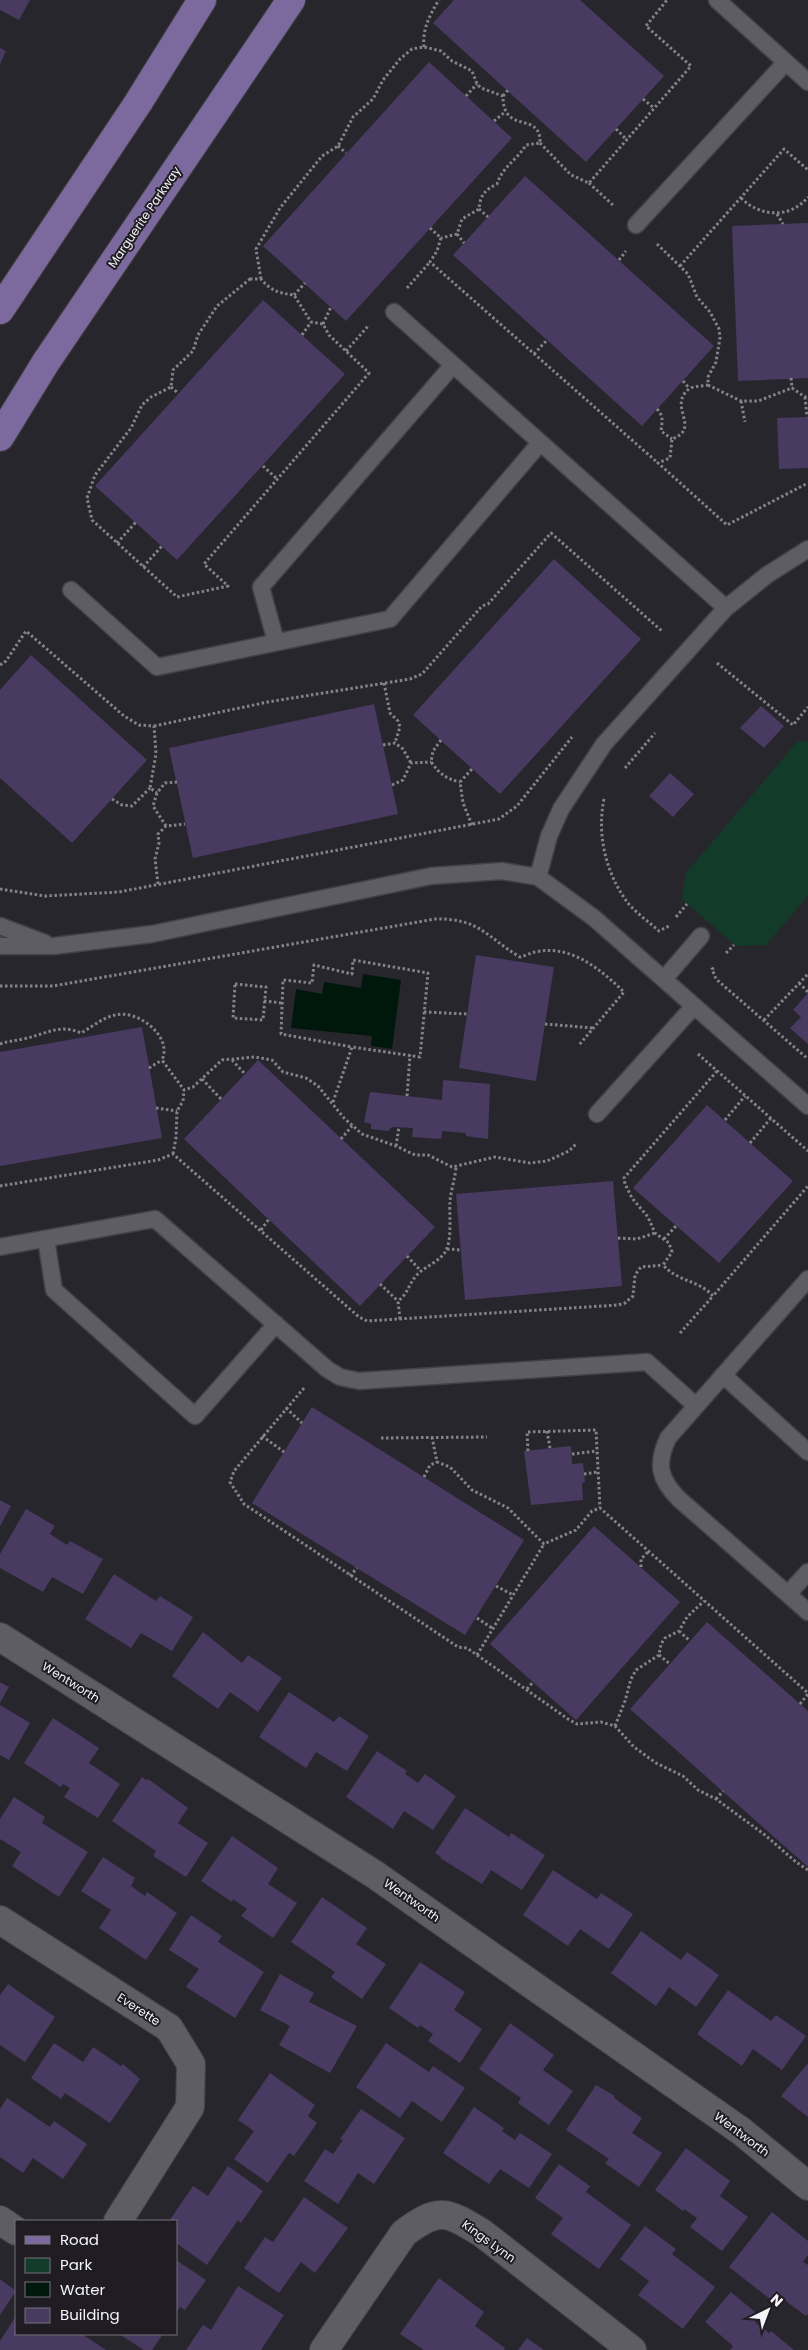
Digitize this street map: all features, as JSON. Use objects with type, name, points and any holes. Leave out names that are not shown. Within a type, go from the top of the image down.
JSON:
[{"type":"main road","points":[[0,310],[138,103],[202,0]]},
{"type":"main road","name":"Marguerite Parkway","points":[[0,437],[46,362],[291,0]]},
{"type":"street","name":"Wentworth","points":[[0,1637],[374,1874],[740,2131],[808,2186]]},
{"type":"street","name":"Everette","points":[[0,1920],[169,2028],[191,2064],[190,2107],[119,2220]]},
{"type":"street","name":"Kings Lynn","points":[[324,2350],[404,2233],[421,2220],[440,2213],[459,2219],[482,2233],[632,2350]]},
{"type":"street","points":[[0,2220],[15,2230]]},
{"type":"lane","points":[[717,0],[808,82]]},
{"type":"lane","points":[[636,225],[786,62]]},
{"type":"lane","points":[[394,312],[726,608]]},
{"type":"lane","points":[[276,642],[261,587],[453,365]]},
{"type":"lane","points":[[71,590],[157,667],[390,619],[540,443]]},
{"type":"lane","points":[[538,877],[549,836],[561,809],[604,744],[726,608],[767,575],[808,549]]},
{"type":"lane","points":[[0,946],[54,946],[152,934],[432,876],[502,871],[538,877],[594,918],[808,1106]]},
{"type":"lane","points":[[0,926],[54,946]]},
{"type":"lane","points":[[664,979],[701,936]]},
{"type":"lane","points":[[597,1114],[694,1006]]},
{"type":"lane","points":[[0,1247],[155,1219],[327,1369],[350,1380],[647,1362],[695,1405]]},
{"type":"lane","points":[[46,1239],[54,1290],[195,1416],[276,1324]]},
{"type":"lane","points":[[808,1278],[695,1405],[668,1438],[661,1452],[661,1473],[667,1487],[808,1612]]},
{"type":"lane","points":[[722,1375],[808,1452]]},
{"type":"lane","points":[[788,1594],[808,1572]]},
{"type":"path","points":[[424,47],[423,39],[427,24],[439,0]]},
{"type":"path","points":[[508,90],[503,96],[505,112],[510,118],[526,122],[535,127],[540,134],[540,143],[571,175],[589,183],[691,66],[646,26],[667,0]]},
{"type":"path","points":[[170,387],[151,396],[142,405],[131,428],[91,482],[87,498],[92,520],[177,597],[228,586],[204,564],[369,372],[329,335],[322,324],[312,322],[294,295],[278,293],[268,287],[261,279],[256,249],[280,208],[322,156],[338,146],[353,117],[373,99],[394,66],[412,49],[424,47],[442,51],[452,61],[472,71],[477,84],[503,96]]},
{"type":"path","points":[[466,96],[477,84]]},
{"type":"path","points":[[643,99],[654,108]]},
{"type":"path","points":[[494,121],[505,112]]},
{"type":"path","points":[[616,129],[627,140]]},
{"type":"path","points":[[479,209],[480,200],[484,193],[498,184],[502,170],[515,160],[526,145],[540,143]]},
{"type":"path","points":[[338,146],[346,153]]},
{"type":"path","points":[[708,384],[708,377],[716,362],[720,338],[719,330],[710,312],[697,297],[688,274],[680,266],[784,149],[808,170]]},
{"type":"path","points":[[741,198],[755,209],[777,214],[800,205],[808,197]]},
{"type":"path","points":[[479,209],[488,217]]},
{"type":"path","points":[[457,234],[462,219],[479,209]]},
{"type":"path","points":[[777,214],[783,224]]},
{"type":"path","points":[[430,228],[441,238]]},
{"type":"path","points":[[441,238],[457,234]]},
{"type":"path","points":[[457,234],[464,243]]},
{"type":"path","points":[[409,286],[438,251],[441,238]]},
{"type":"path","points":[[430,262],[727,525],[808,483]]},
{"type":"path","points":[[170,387],[173,370],[193,351],[198,335],[218,306],[250,280],[261,279]]},
{"type":"path","points":[[294,295],[305,283]]},
{"type":"path","points":[[322,324],[331,307]]},
{"type":"path","points":[[302,335],[312,322]]},
{"type":"path","points":[[534,354],[547,340]]},
{"type":"path","points":[[792,378],[792,388]]},
{"type":"path","points":[[683,381],[690,388]]},
{"type":"path","points":[[672,439],[683,434],[686,430],[681,402],[690,388],[708,384],[741,401],[758,401],[792,388]]},
{"type":"path","points":[[170,387],[178,394]]},
{"type":"path","points":[[792,388],[807,397],[807,417]]},
{"type":"path","points":[[741,401],[745,422]]},
{"type":"path","points":[[657,409],[661,413],[663,420],[661,431],[672,439]]},
{"type":"path","points":[[658,463],[670,458],[672,439]]},
{"type":"path","points":[[263,466],[277,478]]},
{"type":"path","points":[[117,543],[136,522]]},
{"type":"path","points":[[0,665],[6,661],[26,630],[124,716],[139,725],[154,726],[268,702],[410,679],[422,674],[482,606],[488,604],[551,534],[663,632]]},
{"type":"path","points":[[143,566],[162,546]]},
{"type":"path","points":[[657,639],[668,626]]},
{"type":"path","points":[[711,670],[718,662],[793,724],[808,707]]},
{"type":"path","points":[[384,683],[390,713],[398,721],[400,727],[395,743]]},
{"type":"path","points":[[112,799],[122,805],[132,806],[150,788],[156,754],[154,726]]},
{"type":"path","points":[[621,773],[660,729]]},
{"type":"path","points":[[0,889],[45,896],[119,892],[499,819],[517,806],[577,731]]},
{"type":"path","points":[[440,740],[433,751],[431,762],[440,775],[449,780],[460,782]]},
{"type":"path","points":[[383,745],[395,743],[403,749],[411,764]]},
{"type":"path","points":[[411,764],[431,762]]},
{"type":"path","points":[[392,785],[403,780],[411,764]]},
{"type":"path","points":[[460,782],[472,769]]},
{"type":"path","points":[[166,826],[153,806],[157,793],[165,784],[177,782]]},
{"type":"path","points":[[460,782],[463,802],[472,825]]},
{"type":"path","points":[[150,788],[157,793]]},
{"type":"path","points":[[604,797],[599,820],[604,849],[613,879],[626,901],[659,931],[667,928],[687,904]]},
{"type":"path","points":[[158,884],[155,859],[159,843],[158,834],[166,826],[185,824]]},
{"type":"path","points":[[0,986],[53,986],[416,922],[449,919],[465,921],[480,928],[520,957],[534,952],[568,953],[601,970],[624,992],[579,1045]]},
{"type":"path","points":[[723,957],[734,945]]},
{"type":"path","points":[[353,960],[428,973],[420,1057],[280,1034],[282,1004],[283,980],[312,982],[314,965],[352,974],[353,960]]},
{"type":"path","points":[[718,963],[712,969],[716,979],[808,1059]]},
{"type":"path","points":[[764,1020],[808,974]]},
{"type":"path","points":[[799,983],[808,992]]},
{"type":"path","points":[[236,984],[266,988],[264,1001],[262,1020],[233,1018],[236,984]]},
{"type":"path","points":[[264,1001],[282,1004]]},
{"type":"path","points":[[424,1012],[467,1014]]},
{"type":"path","points":[[0,1044],[12,1039],[23,1039],[62,1028],[81,1032],[105,1018],[121,1014],[137,1017],[154,1029],[162,1042],[164,1052],[162,1060],[149,1068]]},
{"type":"path","points":[[545,1024],[593,1028]]},
{"type":"path","points":[[333,1102],[352,1047]]},
{"type":"path","points":[[698,1054],[808,1151]]},
{"type":"path","points":[[407,1096],[410,1056]]},
{"type":"path","points":[[184,1090],[193,1087],[222,1060],[255,1057],[272,1060],[283,1072],[306,1078],[318,1086],[352,1126],[371,1139],[396,1146],[415,1155],[428,1155],[456,1167],[495,1158],[530,1162],[547,1161],[569,1151],[576,1144]]},
{"type":"path","points":[[232,1059],[245,1074]]},
{"type":"path","points":[[162,1060],[184,1090],[183,1101],[176,1111],[176,1138],[173,1154]]},
{"type":"path","points":[[663,1265],[672,1252],[669,1243],[654,1233],[648,1217],[627,1190],[624,1178],[717,1071]]},
{"type":"path","points":[[202,1079],[221,1099]]},
{"type":"path","points":[[725,1120],[746,1096]]},
{"type":"path","points":[[156,1108],[176,1111]]},
{"type":"path","points":[[750,1143],[771,1118]]},
{"type":"path","points":[[341,1139],[352,1126]]},
{"type":"path","points":[[396,1146],[399,1127]]},
{"type":"path","points":[[0,1186],[158,1160],[173,1154]]},
{"type":"path","points":[[173,1154],[359,1317],[367,1321],[618,1305],[630,1300],[633,1296],[635,1276],[641,1267],[663,1265],[675,1276],[703,1287],[713,1296]]},
{"type":"path","points":[[398,1301],[405,1296],[414,1279],[421,1271],[432,1264],[447,1249],[451,1215],[450,1203],[456,1167]]},
{"type":"path","points":[[680,1333],[808,1186]]},
{"type":"path","points":[[261,1230],[269,1220]]},
{"type":"path","points":[[664,1238],[676,1226]]},
{"type":"path","points":[[618,1238],[637,1240],[654,1233]]},
{"type":"path","points":[[447,1249],[461,1250]]},
{"type":"path","points":[[407,1256],[421,1271]]},
{"type":"path","points":[[380,1284],[398,1301],[400,1319]]},
{"type":"path","points":[[304,1388],[234,1471],[230,1482],[237,1495],[250,1510],[458,1647],[467,1648],[568,1719],[577,1724],[601,1722],[615,1726],[634,1747],[656,1763],[683,1776],[698,1790],[716,1799],[808,1870]]},
{"type":"path","points":[[286,1408],[302,1423]]},
{"type":"path","points":[[528,1450],[527,1432],[596,1430],[600,1508],[808,1694],[800,1704]]},
{"type":"path","points":[[547,1431],[550,1448]]},
{"type":"path","points":[[262,1436],[284,1452]]},
{"type":"path","points":[[432,1437],[437,1462]]},
{"type":"path","points":[[381,1438],[488,1437]]},
{"type":"path","points":[[572,1454],[597,1451]]},
{"type":"path","points":[[424,1477],[430,1465],[437,1462],[450,1467],[472,1490],[508,1508],[544,1544]]},
{"type":"path","points":[[584,1474],[598,1472]]},
{"type":"path","points":[[477,1655],[544,1544],[576,1530],[592,1511],[600,1508]]},
{"type":"path","points":[[641,1567],[641,1558],[648,1552]]},
{"type":"path","points":[[350,1576],[357,1568]]},
{"type":"path","points":[[496,1586],[512,1596]]},
{"type":"path","points":[[615,1726],[626,1702],[631,1679],[636,1670],[659,1655],[661,1644],[665,1638],[680,1631],[686,1617],[704,1601]]},
{"type":"path","points":[[477,1618],[492,1628]]},
{"type":"path","points":[[680,1631],[690,1641]]},
{"type":"path","points":[[659,1655],[670,1664]]},
{"type":"path","points":[[527,1689],[533,1682]]},
{"type":"path","points":[[716,1799],[723,1791]]},
{"type":"green space","points":[[808,741],[808,896],[766,945],[736,946],[682,899],[686,873],[797,742]]},
{"type":"water","points":[[363,974],[401,980],[392,1049],[371,1046],[372,1036],[291,1028],[296,989],[322,994],[324,982],[361,988]]},
{"type":"building","points":[[0,0],[30,0],[19,20],[0,10]]},
{"type":"building","points":[[454,0],[580,0],[664,76],[586,162],[433,23]]},
{"type":"building","points":[[0,48],[6,51],[0,64]]},
{"type":"building","points":[[429,62],[512,138],[346,321],[263,246]]},
{"type":"building","points":[[525,176],[714,346],[642,426],[453,255]]},
{"type":"building","points":[[808,223],[808,378],[738,381],[732,226]]},
{"type":"building","points":[[263,300],[345,374],[177,560],[95,486]]},
{"type":"building","points":[[808,417],[808,468],[779,469],[777,418]]},
{"type":"building","points":[[554,559],[641,639],[500,794],[413,715]]},
{"type":"building","points":[[31,655],[147,760],[72,843],[0,778],[0,690]]},
{"type":"building","points":[[374,704],[398,814],[193,858],[169,748]]},
{"type":"building","points":[[761,706],[784,726],[764,748],[740,728]]},
{"type":"building","points":[[670,773],[694,794],[673,817],[649,796]]},
{"type":"building","points":[[476,955],[554,967],[536,1081],[459,1068]]},
{"type":"building","points":[[808,993],[808,1044],[790,1028],[801,1017],[793,1010]]},
{"type":"building","points":[[142,1027],[162,1138],[0,1166],[0,1052]]},
{"type":"building","points":[[258,1060],[435,1227],[360,1306],[184,1139]]},
{"type":"building","points":[[443,1080],[490,1084],[488,1139],[466,1136],[466,1133],[442,1131],[441,1139],[412,1137],[413,1128],[392,1127],[388,1131],[371,1129],[371,1124],[364,1122],[370,1092],[442,1100]]},
{"type":"building","points":[[707,1105],[793,1181],[719,1263],[633,1188]]},
{"type":"building","points":[[613,1181],[622,1286],[465,1300],[456,1194]]},
{"type":"building","points":[[312,1407],[524,1540],[465,1635],[252,1503]]},
{"type":"building","points":[[571,1446],[572,1464],[583,1463],[585,1482],[582,1483],[583,1500],[531,1505],[524,1451]]},
{"type":"building","points":[[0,1500],[11,1506],[0,1526]]},
{"type":"building","points":[[26,1509],[55,1526],[50,1534],[67,1545],[70,1541],[103,1559],[83,1594],[52,1577],[43,1592],[0,1568],[0,1554]]},
{"type":"building","points":[[594,1526],[680,1602],[576,1720],[490,1644]]},
{"type":"building","points":[[114,1574],[156,1601],[160,1596],[193,1617],[172,1651],[141,1633],[131,1648],[85,1619]]},
{"type":"building","points":[[707,1622],[808,1711],[808,1867],[630,1709]]},
{"type":"building","points":[[203,1632],[242,1663],[248,1655],[282,1678],[258,1712],[230,1692],[218,1709],[172,1676]]},
{"type":"building","points":[[0,1682],[9,1687],[0,1703]]},
{"type":"building","points":[[289,1692],[334,1722],[339,1716],[369,1736],[347,1771],[316,1752],[306,1768],[259,1737]]},
{"type":"building","points":[[0,1705],[30,1723],[9,1760],[0,1755]]},
{"type":"building","points":[[53,1718],[99,1748],[89,1763],[120,1784],[98,1818],[64,1797],[70,1788],[63,1784],[61,1787],[24,1763]]},
{"type":"building","points":[[377,1751],[407,1771],[405,1774],[418,1783],[425,1774],[456,1796],[433,1830],[404,1811],[393,1829],[346,1797]]},
{"type":"building","points":[[142,1777],[146,1780],[148,1779],[188,1808],[178,1823],[208,1843],[186,1877],[153,1856],[156,1851],[112,1821]]},
{"type":"building","points":[[14,1797],[45,1817],[42,1823],[88,1852],[59,1897],[12,1866],[21,1852],[0,1839],[0,1819]]},
{"type":"building","points":[[465,1808],[509,1837],[511,1833],[545,1855],[522,1890],[491,1870],[482,1884],[435,1853]]},
{"type":"building","points":[[232,1836],[278,1868],[268,1884],[297,1903],[273,1938],[241,1916],[247,1909],[233,1899],[232,1902],[201,1881]]},
{"type":"building","points":[[103,1857],[135,1878],[131,1886],[145,1896],[147,1892],[177,1913],[146,1960],[99,1928],[111,1910],[81,1891]]},
{"type":"building","points":[[553,1870],[597,1899],[601,1893],[633,1914],[609,1949],[580,1929],[568,1946],[523,1915]]},
{"type":"building","points":[[322,1897],[367,1928],[356,1944],[386,1964],[362,1999],[331,1977],[335,1972],[291,1942]]},
{"type":"building","points":[[191,1915],[222,1936],[218,1942],[264,1972],[235,2018],[186,1987],[199,1969],[169,1950]]},
{"type":"building","points":[[641,1931],[681,1960],[687,1952],[719,1975],[696,2007],[669,1987],[656,2006],[611,1973]]},
{"type":"building","points":[[420,1962],[465,1992],[454,2010],[482,2029],[460,2063],[428,2041],[433,2034],[420,2025],[418,2028],[389,2008]]},
{"type":"building","points":[[280,1974],[314,1993],[309,2002],[357,2026],[330,2073],[279,2045],[290,2026],[260,2010]]},
{"type":"building","points":[[8,1984],[55,2017],[25,2062],[0,2045],[0,1995]]},
{"type":"building","points":[[728,1990],[771,2021],[776,2015],[806,2036],[782,2070],[753,2049],[742,2066],[697,2034]]},
{"type":"building","points":[[510,2023],[554,2055],[543,2070],[573,2091],[549,2125],[518,2103],[521,2098],[479,2069]]},
{"type":"building","points":[[54,2043],[83,2062],[93,2047],[121,2066],[123,2064],[140,2079],[110,2123],[65,2093],[61,2099],[31,2078]]},
{"type":"building","points":[[386,2043],[429,2072],[433,2066],[465,2088],[442,2122],[412,2101],[400,2118],[356,2087]]},
{"type":"building","points":[[808,2063],[808,2117],[781,2096]]},
{"type":"building","points":[[270,2073],[315,2105],[308,2116],[317,2123],[294,2156],[289,2153],[268,2183],[234,2159],[254,2131],[238,2120]]},
{"type":"building","points":[[596,2085],[615,2096],[614,2098],[642,2118],[632,2133],[662,2153],[639,2187],[605,2163],[609,2159],[566,2130]]},
{"type":"building","points":[[7,2098],[50,2127],[54,2121],[87,2144],[63,2179],[33,2158],[23,2173],[0,2157],[0,2109]]},
{"type":"building","points":[[474,2107],[504,2128],[502,2131],[515,2140],[520,2133],[552,2154],[529,2188],[500,2169],[489,2184],[443,2153]]},
{"type":"building","points":[[361,2109],[405,2138],[374,2184],[358,2173],[338,2204],[304,2181],[325,2149],[333,2154],[343,2140],[340,2139]]},
{"type":"building","points":[[686,2148],[730,2181],[720,2196],[748,2217],[722,2251],[690,2227],[697,2218],[684,2209],[683,2211],[655,2190]]},
{"type":"building","points":[[559,2164],[590,2186],[586,2192],[631,2225],[599,2269],[551,2234],[563,2218],[535,2198]]},
{"type":"building","points":[[228,2166],[263,2191],[241,2223],[238,2220],[207,2265],[178,2244],[178,2220],[170,2220],[193,2186],[208,2196]]},
{"type":"building","points":[[304,2197],[348,2228],[315,2273],[301,2262],[279,2293],[244,2268],[265,2237],[273,2242]]},
{"type":"building","points":[[772,2212],[808,2241],[808,2255],[803,2262],[808,2265],[808,2314],[806,2316],[775,2293],[770,2299],[729,2267]]},
{"type":"building","points":[[645,2226],[676,2249],[672,2254],[715,2287],[683,2329],[638,2295],[649,2281],[620,2259]]},
{"type":"building","points":[[178,2261],[206,2280],[185,2310],[180,2307],[178,2310]]},
{"type":"building","points":[[439,2278],[484,2312],[475,2326],[505,2348],[504,2350],[424,2350],[400,2334]]},
{"type":"building","points":[[0,2279],[15,2290],[15,2292],[0,2315]]},
{"type":"building","points":[[238,2286],[284,2315],[261,2350],[186,2350],[203,2325],[211,2330]]},
{"type":"building","points":[[731,2292],[760,2316],[755,2322],[769,2333],[771,2331],[794,2350],[730,2350],[733,2346],[705,2322]]},
{"type":"building","points":[[15,2318],[15,2335],[84,2335],[106,2350],[0,2350],[0,2341]]},
{"type":"building","points":[[121,2335],[162,2335],[152,2350],[144,2350]]},
{"type":"building","points":[[527,2338],[544,2350],[518,2350]]}]
